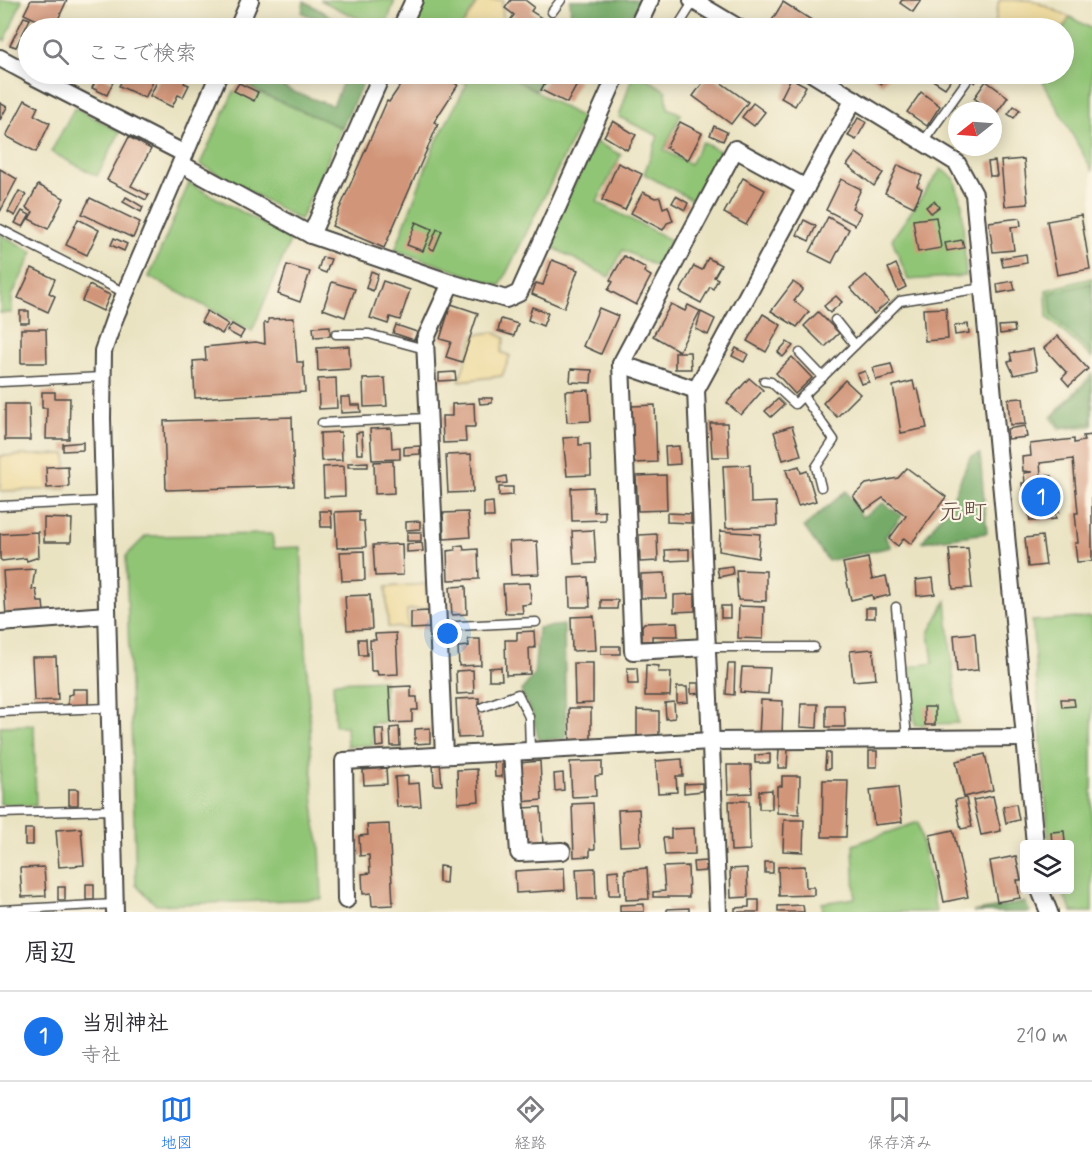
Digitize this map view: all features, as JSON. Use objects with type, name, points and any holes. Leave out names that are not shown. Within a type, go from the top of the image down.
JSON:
[{"type":"street","points":[[242,18],[250,0]]},
{"type":"street","points":[[406,18],[414,0]]},
{"type":"street","points":[[642,18],[650,0]]},
{"type":"street","points":[[693,0],[723,18]]},
{"type":"street","points":[[0,58],[18,67]]},
{"type":"street","points":[[49,84],[183,159],[311,235],[451,283],[506,299],[519,293],[613,84]]},
{"type":"street","points":[[115,908],[104,501],[103,351],[125,293],[215,84]]},
{"type":"street","points":[[311,235],[378,84]]},
{"type":"street","points":[[829,84],[957,163],[974,194],[1035,840]]},
{"type":"street","points":[[718,912],[696,390],[854,99]]},
{"type":"street","points":[[707,647],[633,651],[621,364],[735,149],[806,188]]},
{"type":"street","points":[[444,755],[425,340],[451,283]]},
{"type":"street","points":[[621,364],[696,390]]},
{"type":"street","points":[[0,623],[107,615]]},
{"type":"street","points":[[346,900],[344,760],[711,741],[1025,738]]},
{"type":"street","points":[[512,752],[519,853],[562,851]]},
{"type":"street","points":[[1042,894],[1050,912]]},
{"type":"lane","points":[[552,12],[561,0]]},
{"type":"lane","points":[[683,18],[693,0]]},
{"type":"lane","points":[[923,142],[965,84]]},
{"type":"lane","points":[[0,228],[125,293]]},
{"type":"lane","points":[[764,381],[771,382],[795,404],[900,301],[983,288]]},
{"type":"lane","points":[[835,320],[855,345]]},
{"type":"lane","points":[[336,334],[369,334],[425,349]]},
{"type":"lane","points":[[800,353],[823,376]]},
{"type":"lane","points":[[0,382],[102,377]]},
{"type":"lane","points":[[803,396],[834,440],[816,467],[821,487]]},
{"type":"lane","points":[[322,423],[428,418]]},
{"type":"lane","points":[[0,506],[104,501]]},
{"type":"lane","points":[[896,607],[907,739]]},
{"type":"lane","points":[[438,627],[536,622]]},
{"type":"lane","points":[[707,647],[814,647]]},
{"type":"lane","points":[[483,707],[518,694],[529,717],[531,750]]},
{"type":"lane","points":[[0,712],[109,708]]},
{"type":"lane","points":[[0,813],[112,810]]},
{"type":"lane","points":[[0,910],[115,908]]},
{"type":"green space","points":[[0,0],[22,0],[5,41],[0,38]]},
{"type":"green space","points":[[320,0],[395,0],[389,18],[357,18]]},
{"type":"green space","points":[[423,0],[479,0],[467,18],[415,18]]},
{"type":"green space","points":[[570,0],[640,0],[631,18],[571,18]]},
{"type":"green space","points":[[304,1],[333,18],[315,18],[302,13]]},
{"type":"green space","points":[[1074,19],[1092,29],[1092,170],[1044,84],[1074,84]]},
{"type":"green space","points":[[246,84],[279,84],[291,91],[333,106],[342,84],[362,84],[342,128],[258,92]]},
{"type":"green space","points":[[467,84],[523,84],[583,118],[500,286],[395,250],[434,146]]},
{"type":"green space","points":[[523,84],[540,84],[536,91]]},
{"type":"green space","points":[[630,84],[655,84],[666,91],[668,108],[681,114],[664,150],[690,164],[702,142],[722,152],[694,201],[644,174],[658,136],[619,117]]},
{"type":"green space","points":[[234,91],[258,92],[342,128],[300,220],[200,164]]},
{"type":"green space","points":[[75,107],[120,132],[97,176],[51,152]]},
{"type":"green space","points":[[596,142],[621,155],[597,202],[671,240],[657,267],[623,250],[609,277],[544,243]]},
{"type":"green space","points":[[941,169],[954,178],[962,205],[966,276],[908,280],[892,239]]},
{"type":"green space","points":[[189,183],[291,239],[252,331],[149,277]]},
{"type":"green space","points":[[0,234],[33,252],[12,296],[12,313],[0,313]]},
{"type":"green space","points":[[1092,278],[1092,358],[1047,317],[1046,290]]},
{"type":"green space","points":[[1092,283],[1092,353],[1052,315],[1050,293]]},
{"type":"green space","points":[[1092,374],[1092,426],[1059,429],[1051,417]]},
{"type":"green space","points":[[1092,378],[1092,423],[1061,427],[1054,416]]},
{"type":"green space","points":[[980,454],[987,533],[922,542],[952,500],[970,457]]},
{"type":"green space","points":[[846,491],[862,517],[883,503],[902,516],[885,537],[891,547],[828,561],[804,527]]},
{"type":"green space","points":[[272,534],[274,548],[301,547],[315,826],[320,844],[322,899],[156,905],[136,885],[126,556],[146,536]]},
{"type":"green space","points":[[946,601],[958,723],[915,725],[910,667],[933,663],[929,633]]},
{"type":"green space","points":[[1092,617],[1092,912],[1072,912],[1063,894],[1074,894],[1074,840],[1049,840],[1032,621]]},
{"type":"green space","points":[[564,625],[566,739],[539,740],[532,714],[521,691],[534,675],[538,628]]},
{"type":"green space","points":[[384,680],[385,723],[372,723],[373,745],[347,746],[346,726],[335,726],[333,682]]},
{"type":"green space","points":[[34,725],[36,806],[0,804],[0,726]]},
{"type":"green space","points":[[918,822],[936,912],[823,912],[822,903],[855,898],[853,845]]},
{"type":"green space","points":[[1025,902],[1030,912],[973,912]]},
{"type":"sand","points":[[479,0],[504,0],[502,4],[503,18],[467,18]]},
{"type":"sand","points":[[999,0],[1032,0],[1070,17],[1069,18],[996,18]]},
{"type":"sand","points":[[493,332],[505,338],[501,352],[510,356],[502,376],[459,381],[474,335]]},
{"type":"sand","points":[[66,454],[66,489],[0,491],[0,456]]},
{"type":"sand","points":[[426,584],[428,608],[407,610],[408,628],[388,627],[386,587]]},
{"type":"building","points":[[31,0],[67,0],[59,18],[33,18],[24,14]]},
{"type":"building","points":[[511,0],[525,0],[534,7],[531,11],[542,18],[512,18],[514,15],[505,8]]},
{"type":"building","points":[[902,0],[921,0],[913,12],[900,3]]},
{"type":"building","points":[[783,2],[808,18],[773,18]]},
{"type":"building","points":[[18,29],[16,47],[10,45]]},
{"type":"building","points":[[94,84],[112,84],[107,95],[92,88]]},
{"type":"building","points":[[120,84],[152,84],[145,98],[119,86]]},
{"type":"building","points":[[156,84],[189,85],[183,97],[178,95],[172,107],[150,96]]},
{"type":"building","points":[[238,84],[241,84],[258,92],[254,101],[234,91]]},
{"type":"building","points":[[401,84],[458,85],[434,122],[438,124],[384,248],[332,226],[387,101],[389,102]]},
{"type":"building","points":[[544,84],[577,84],[567,103],[541,90]]},
{"type":"building","points":[[702,84],[723,84],[748,102],[731,124],[693,96]]},
{"type":"building","points":[[788,84],[806,86],[795,106],[781,98]]},
{"type":"building","points":[[984,84],[990,84],[1008,97],[1002,106],[1002,102],[980,102],[974,98]]},
{"type":"building","points":[[921,92],[940,106],[927,126],[907,112]]},
{"type":"building","points":[[25,100],[38,107],[34,115],[50,123],[36,152],[6,136]]},
{"type":"building","points":[[0,103],[7,107],[0,120]]},
{"type":"building","points":[[753,103],[765,112],[754,126],[742,117]]},
{"type":"building","points":[[1014,106],[1020,110],[1014,118],[1008,114]]},
{"type":"building","points":[[858,118],[866,122],[856,140],[848,136]]},
{"type":"building","points":[[613,121],[636,135],[627,150],[604,136]]},
{"type":"building","points":[[680,122],[702,133],[688,160],[666,148]]},
{"type":"building","points":[[714,126],[727,132],[723,141],[710,135]]},
{"type":"building","points":[[129,137],[151,149],[131,186],[149,195],[146,200],[107,180]]},
{"type":"building","points":[[856,153],[883,173],[874,186],[847,165]]},
{"type":"building","points":[[1024,159],[1028,204],[1005,206],[1001,161]]},
{"type":"building","points":[[995,161],[997,176],[990,176],[988,162]]},
{"type":"building","points":[[618,163],[642,174],[625,210],[602,200]]},
{"type":"building","points":[[898,165],[922,176],[917,186],[922,189],[914,207],[885,193]]},
{"type":"building","points":[[0,169],[17,179],[0,212]]},
{"type":"building","points":[[743,178],[765,190],[746,225],[724,213]]},
{"type":"building","points":[[841,179],[861,189],[852,208],[861,213],[855,225],[826,210]]},
{"type":"building","points":[[38,185],[64,198],[48,229],[29,219],[33,212],[26,208]]},
{"type":"building","points":[[19,191],[26,195],[15,216],[8,212]]},
{"type":"building","points":[[643,192],[655,198],[660,197],[663,208],[668,206],[673,221],[667,223],[663,230],[631,213]]},
{"type":"building","points":[[676,196],[688,203],[685,210],[672,203]]},
{"type":"building","points":[[126,197],[143,207],[141,212],[123,202]]},
{"type":"building","points":[[90,198],[140,222],[133,238],[82,214]]},
{"type":"building","points":[[934,201],[939,207],[931,213],[926,207]]},
{"type":"building","points":[[22,211],[30,215],[23,227],[15,223]]},
{"type":"building","points":[[1081,215],[1090,269],[1057,275],[1047,221]]},
{"type":"building","points":[[828,217],[849,229],[832,263],[810,252]]},
{"type":"building","points":[[936,217],[941,248],[918,252],[913,220]]},
{"type":"building","points":[[1020,218],[1021,226],[1011,227],[1014,250],[993,252],[989,222]]},
{"type":"building","points":[[78,219],[99,230],[87,255],[66,245]]},
{"type":"building","points":[[804,220],[816,226],[809,241],[797,235]]},
{"type":"building","points":[[416,222],[432,229],[423,251],[407,245]]},
{"type":"building","points":[[437,229],[442,231],[434,250],[429,248]]},
{"type":"building","points":[[114,238],[127,244],[124,251],[111,245]]},
{"type":"building","points":[[962,240],[964,248],[947,251],[945,243]]},
{"type":"building","points":[[1026,254],[1027,263],[1003,267],[1001,258]]},
{"type":"building","points":[[624,256],[646,268],[644,272],[651,276],[636,305],[608,290],[613,282],[610,280]]},
{"type":"building","points":[[322,257],[331,259],[326,273],[318,270]]},
{"type":"building","points":[[708,258],[721,265],[714,277],[718,279],[713,289],[710,287],[701,303],[680,292],[694,266],[702,270]]},
{"type":"building","points":[[552,260],[578,270],[564,308],[532,294],[536,283],[543,285]]},
{"type":"building","points":[[896,264],[906,287],[898,291],[888,268]]},
{"type":"building","points":[[287,265],[310,272],[300,302],[278,294]]},
{"type":"building","points":[[32,268],[55,279],[49,293],[55,296],[48,312],[18,298]]},
{"type":"building","points":[[371,271],[378,274],[373,291],[366,288]]},
{"type":"building","points":[[866,275],[889,301],[874,314],[850,288]]},
{"type":"building","points":[[383,281],[410,290],[400,320],[390,317],[388,324],[370,318]]},
{"type":"building","points":[[1013,281],[1015,290],[998,293],[997,284]]},
{"type":"building","points":[[332,282],[355,289],[345,317],[323,309]]},
{"type":"building","points":[[793,282],[803,289],[794,301],[809,312],[797,327],[771,311]]},
{"type":"building","points":[[89,285],[110,295],[103,311],[82,301]]},
{"type":"building","points":[[836,296],[842,302],[830,313],[824,306]]},
{"type":"building","points":[[451,304],[478,313],[462,362],[446,357],[451,342],[440,339]]},
{"type":"building","points":[[671,304],[685,311],[688,305],[700,311],[679,351],[653,336]]},
{"type":"building","points":[[532,307],[548,313],[543,326],[528,320]]},
{"type":"building","points":[[599,308],[618,316],[601,354],[583,346]]},
{"type":"building","points":[[946,308],[948,339],[925,341],[923,309]]},
{"type":"building","points":[[20,311],[29,311],[29,323],[20,323]]},
{"type":"building","points":[[207,311],[228,324],[222,334],[201,322]]},
{"type":"building","points":[[701,312],[715,319],[708,335],[696,329]]},
{"type":"building","points":[[818,312],[839,333],[825,347],[804,326]]},
{"type":"building","points":[[763,314],[781,325],[766,352],[747,341]]},
{"type":"building","points":[[294,318],[297,362],[303,362],[305,392],[195,398],[193,361],[206,360],[205,347],[256,342],[265,344],[264,323],[268,323],[268,319]]},
{"type":"building","points":[[501,319],[518,324],[514,336],[498,331]]},
{"type":"building","points":[[232,324],[244,331],[240,338],[227,331]]},
{"type":"building","points":[[968,324],[969,333],[955,335],[954,326]]},
{"type":"building","points":[[396,325],[417,332],[414,340],[393,333]]},
{"type":"building","points":[[1014,325],[1015,332],[1000,334],[999,326]]},
{"type":"building","points":[[330,326],[330,336],[314,337],[313,327]]},
{"type":"building","points":[[21,329],[46,329],[47,363],[21,363]]},
{"type":"building","points":[[1058,336],[1088,369],[1069,386],[1062,378],[1067,373],[1044,348]]},
{"type":"building","points":[[787,342],[793,346],[783,357],[778,352]]},
{"type":"building","points":[[349,346],[350,369],[318,371],[317,348]]},
{"type":"building","points":[[736,348],[748,354],[744,362],[732,356]]},
{"type":"building","points":[[1033,349],[1037,370],[1014,375],[1008,362],[1012,361],[1010,353]]},
{"type":"building","points":[[675,352],[690,352],[691,369],[675,369]]},
{"type":"building","points":[[792,357],[812,378],[795,394],[776,373]]},
{"type":"building","points":[[891,364],[894,375],[876,380],[873,368]]},
{"type":"building","points":[[571,369],[592,370],[591,383],[570,382]]},
{"type":"building","points":[[865,371],[869,382],[861,384],[857,374]]},
{"type":"building","points":[[455,372],[456,380],[439,381],[439,373]]},
{"type":"building","points":[[336,378],[337,408],[319,409],[318,379]]},
{"type":"building","points":[[385,378],[387,406],[364,407],[363,379]]},
{"type":"building","points":[[749,378],[763,390],[741,415],[727,403]]},
{"type":"building","points":[[845,380],[860,394],[837,417],[823,403]]},
{"type":"building","points":[[913,381],[915,390],[918,389],[927,428],[901,433],[893,386]]},
{"type":"building","points":[[589,390],[591,421],[567,422],[565,391]]},
{"type":"building","points":[[42,392],[55,392],[55,398],[70,398],[69,439],[46,439],[47,408],[42,408]]},
{"type":"building","points":[[341,397],[350,397],[351,405],[360,405],[361,412],[341,413]]},
{"type":"building","points":[[479,398],[492,398],[492,403],[480,404]]},
{"type":"building","points":[[1023,398],[1026,424],[1010,425],[1008,399]]},
{"type":"building","points":[[778,399],[784,405],[771,417],[765,411]]},
{"type":"building","points":[[474,403],[475,427],[465,427],[466,442],[443,443],[442,416],[452,416],[452,404]]},
{"type":"building","points":[[5,404],[29,404],[30,440],[5,440]]},
{"type":"building","points":[[655,405],[657,462],[634,463],[632,406]]},
{"type":"building","points":[[292,417],[294,486],[166,490],[164,421]]},
{"type":"building","points":[[710,423],[727,423],[729,457],[712,457]]},
{"type":"building","points":[[792,426],[801,455],[783,460],[774,432]]},
{"type":"building","points":[[1025,426],[1027,437],[1008,439],[1007,429]]},
{"type":"building","points":[[391,428],[392,448],[400,447],[400,459],[372,460],[370,429]]},
{"type":"building","points":[[341,432],[342,460],[321,461],[320,433]]},
{"type":"building","points":[[362,432],[363,454],[357,454],[356,433]]},
{"type":"building","points":[[1092,435],[1092,561],[1077,562],[1075,513],[1078,513],[1073,459],[1040,463],[1041,475],[1052,476],[1053,486],[1057,485],[1059,512],[1055,513],[1056,519],[1030,521],[1028,509],[1025,509],[1022,483],[1025,483],[1024,473],[1032,472],[1023,471],[1022,457],[1031,456],[1030,444],[1074,439],[1074,443],[1084,441],[1083,436]]},
{"type":"building","points":[[579,437],[579,445],[590,444],[591,475],[567,476],[563,438]]},
{"type":"building","points":[[83,442],[83,450],[63,451],[63,444]]},
{"type":"building","points":[[420,446],[420,454],[404,455],[404,447]]},
{"type":"building","points":[[679,446],[680,464],[666,465],[665,447]]},
{"type":"building","points":[[471,454],[473,492],[448,493],[446,455]]},
{"type":"building","points":[[393,461],[394,493],[375,494],[374,462]]},
{"type":"building","points":[[368,462],[368,467],[348,467],[348,463]]},
{"type":"building","points":[[750,465],[751,503],[776,502],[777,526],[726,528],[723,466]]},
{"type":"building","points":[[68,466],[69,487],[47,488],[46,467]]},
{"type":"building","points":[[344,466],[345,496],[324,497],[323,467]]},
{"type":"building","points":[[799,466],[801,473],[807,471],[816,501],[798,506],[786,470]]},
{"type":"building","points":[[907,468],[946,497],[911,544],[904,538],[898,546],[889,539],[906,516],[883,498],[864,511],[853,496],[866,484],[898,478]]},
{"type":"building","points":[[666,475],[667,510],[638,511],[636,476]]},
{"type":"building","points":[[506,476],[507,483],[498,484],[497,478]]},
{"type":"building","points":[[499,487],[513,487],[513,495],[499,496]]},
{"type":"building","points":[[593,487],[594,512],[605,511],[605,520],[572,521],[571,488]]},
{"type":"building","points":[[493,502],[494,517],[484,517],[484,503]]},
{"type":"building","points":[[320,511],[331,511],[332,527],[321,527]]},
{"type":"building","points":[[359,511],[359,521],[364,521],[366,547],[337,548],[335,512]]},
{"type":"building","points":[[468,512],[470,537],[444,539],[443,513]]},
{"type":"building","points":[[667,513],[691,514],[691,523],[667,522]]},
{"type":"building","points":[[44,518],[72,519],[71,542],[44,542]]},
{"type":"building","points":[[420,521],[420,529],[406,530],[406,522]]},
{"type":"building","points":[[594,530],[596,563],[574,564],[572,531]]},
{"type":"building","points":[[720,531],[760,534],[758,558],[719,551]]},
{"type":"building","points":[[38,532],[39,557],[27,561],[26,558],[2,561],[0,559],[0,534]]},
{"type":"building","points":[[407,532],[421,532],[421,541],[407,541]]},
{"type":"building","points":[[657,534],[658,561],[640,562],[639,535]]},
{"type":"building","points":[[1042,536],[1046,565],[1028,567],[1025,538]]},
{"type":"building","points":[[537,541],[539,574],[511,575],[509,542]]},
{"type":"building","points":[[422,543],[423,551],[407,552],[407,544]]},
{"type":"building","points":[[402,544],[403,575],[375,576],[373,545]]},
{"type":"building","points":[[463,545],[464,550],[478,549],[479,579],[448,580],[447,551],[455,550],[455,546]]},
{"type":"building","points":[[968,548],[972,588],[953,589],[949,549]]},
{"type":"building","points":[[689,549],[689,560],[666,561],[665,550]]},
{"type":"building","points":[[364,551],[365,580],[342,581],[340,552]]},
{"type":"building","points":[[868,558],[872,579],[886,576],[890,595],[873,599],[872,595],[851,600],[843,563]]},
{"type":"building","points":[[732,566],[733,574],[719,577],[717,568]]},
{"type":"building","points":[[35,569],[32,590],[36,589],[38,602],[43,602],[44,612],[6,615],[3,571]]},
{"type":"building","points":[[736,570],[766,571],[766,601],[738,600]]},
{"type":"building","points":[[665,573],[666,598],[641,598],[641,574]]},
{"type":"building","points":[[588,577],[590,607],[570,607],[569,578]]},
{"type":"building","points":[[933,578],[935,594],[917,596],[916,580]]},
{"type":"building","points":[[530,583],[531,604],[522,605],[523,613],[505,613],[503,584]]},
{"type":"building","points":[[466,586],[467,614],[452,615],[450,587]]},
{"type":"building","points":[[695,594],[695,611],[674,612],[674,595]]},
{"type":"building","points":[[370,595],[372,629],[347,630],[345,596]]},
{"type":"building","points":[[601,600],[618,600],[617,609],[601,609]]},
{"type":"building","points":[[721,606],[730,606],[730,618],[721,618]]},
{"type":"building","points":[[739,606],[764,607],[763,639],[738,638]]},
{"type":"building","points":[[866,608],[875,608],[875,618],[866,618]]},
{"type":"building","points":[[428,611],[429,628],[411,629],[411,612]]},
{"type":"building","points":[[594,616],[596,650],[572,651],[571,617]]},
{"type":"building","points":[[677,622],[678,636],[652,636],[652,641],[642,641],[644,623]]},
{"type":"building","points":[[534,631],[535,648],[529,648],[530,674],[506,675],[505,640],[517,640],[517,632]]},
{"type":"building","points":[[396,633],[398,674],[378,675],[377,671],[371,671],[370,640],[376,640],[375,634]]},
{"type":"building","points":[[975,633],[978,670],[957,672],[954,635]]},
{"type":"building","points":[[358,639],[366,639],[367,655],[359,655]]},
{"type":"building","points":[[468,639],[480,639],[481,665],[459,666],[458,647],[469,646]]},
{"type":"building","points":[[601,646],[620,646],[620,654],[601,654]]},
{"type":"building","points":[[873,649],[876,679],[853,681],[850,651]]},
{"type":"building","points":[[32,657],[56,657],[58,700],[34,701]]},
{"type":"building","points":[[574,663],[593,663],[593,703],[575,704]]},
{"type":"building","points":[[728,664],[735,664],[734,695],[726,694]]},
{"type":"building","points":[[646,665],[659,666],[658,672],[671,672],[670,696],[645,696]]},
{"type":"building","points":[[501,667],[502,680],[489,680],[489,668]]},
{"type":"building","points":[[742,667],[770,668],[768,694],[740,692]]},
{"type":"building","points":[[627,668],[637,668],[638,684],[628,684]]},
{"type":"building","points":[[473,670],[474,693],[457,694],[456,671]]},
{"type":"building","points":[[691,683],[701,683],[701,693],[691,694]]},
{"type":"building","points":[[411,686],[411,697],[417,697],[418,710],[412,710],[412,722],[391,723],[389,687]]},
{"type":"building","points":[[677,687],[687,687],[688,702],[677,703]]},
{"type":"building","points":[[73,689],[88,689],[88,705],[68,706],[68,695],[73,694]]},
{"type":"building","points":[[479,698],[480,737],[458,738],[456,699]]},
{"type":"building","points":[[1061,699],[1074,699],[1075,706],[1062,707]]},
{"type":"building","points":[[761,700],[783,701],[782,736],[759,736]]},
{"type":"building","points":[[674,702],[675,718],[666,719],[665,703]]},
{"type":"building","points":[[801,704],[818,704],[817,728],[800,727]]},
{"type":"building","points":[[826,705],[844,705],[845,727],[826,727]]},
{"type":"building","points":[[924,707],[935,707],[935,725],[925,725]]},
{"type":"building","points":[[569,708],[591,708],[591,740],[570,741]]},
{"type":"building","points":[[637,710],[659,711],[659,737],[637,736]]},
{"type":"building","points":[[399,727],[400,746],[391,746],[390,728]]},
{"type":"building","points":[[430,728],[430,743],[415,744],[415,729]]},
{"type":"building","points":[[375,729],[383,729],[384,746],[376,747]]},
{"type":"building","points":[[779,749],[788,749],[787,768],[778,768]]},
{"type":"building","points":[[869,751],[877,751],[877,767],[869,767]]},
{"type":"building","points":[[826,753],[830,753],[830,769],[825,769]]},
{"type":"building","points":[[770,754],[770,763],[755,763],[755,755]]},
{"type":"building","points":[[985,754],[993,790],[964,797],[956,761]]},
{"type":"building","points":[[494,759],[502,759],[502,777],[495,777]]},
{"type":"building","points":[[682,759],[683,776],[676,776],[677,792],[658,793],[656,761]]},
{"type":"building","points":[[540,761],[542,800],[521,802],[519,763]]},
{"type":"building","points":[[602,761],[602,775],[595,776],[596,796],[572,797],[570,762]]},
{"type":"building","points":[[433,763],[440,763],[442,785],[434,785]]},
{"type":"building","points":[[727,765],[751,765],[752,793],[728,794]]},
{"type":"building","points":[[386,768],[387,784],[364,785],[363,770]]},
{"type":"building","points":[[477,769],[479,801],[458,803],[457,770]]},
{"type":"building","points":[[563,773],[564,790],[555,791],[554,774]]},
{"type":"building","points":[[408,776],[408,784],[419,783],[421,806],[397,807],[395,777]]},
{"type":"building","points":[[782,776],[800,776],[799,814],[777,813],[777,786],[782,786]]},
{"type":"building","points":[[823,780],[848,780],[846,837],[822,837]]},
{"type":"building","points":[[702,783],[702,791],[684,793],[684,784]]},
{"type":"building","points":[[898,787],[902,822],[874,825],[870,790]]},
{"type":"building","points":[[69,789],[78,789],[78,805],[69,805]]},
{"type":"building","points":[[772,790],[772,809],[759,809],[759,791]]},
{"type":"building","points":[[993,796],[1001,831],[981,835],[973,800]]},
{"type":"building","points":[[966,798],[972,827],[961,829],[955,800]]},
{"type":"building","points":[[729,801],[749,801],[750,850],[731,851]]},
{"type":"building","points":[[593,803],[595,849],[590,849],[590,856],[574,857],[572,804]]},
{"type":"building","points":[[1016,804],[1019,820],[1006,823],[1003,807]]},
{"type":"building","points":[[541,807],[543,845],[524,845],[522,808]]},
{"type":"building","points":[[639,809],[641,845],[620,846],[618,810]]},
{"type":"building","points":[[784,820],[804,820],[803,852],[783,851]]},
{"type":"building","points":[[389,824],[393,905],[372,906],[371,893],[363,894],[362,874],[370,873],[369,855],[360,856],[359,836],[368,835],[367,825]]},
{"type":"building","points":[[81,828],[84,865],[59,867],[56,830]]},
{"type":"building","points":[[694,828],[695,854],[665,855],[663,838],[671,838],[671,829]]},
{"type":"building","points":[[25,829],[33,829],[33,845],[25,845]]},
{"type":"building","points":[[953,830],[968,897],[944,902],[930,835]]},
{"type":"building","points":[[1064,831],[1065,840],[1052,840],[1051,832]]},
{"type":"building","points":[[1016,856],[1020,875],[1020,880],[1017,880],[1020,898],[997,902],[990,861]]},
{"type":"building","points":[[706,861],[706,871],[694,872],[693,862]]},
{"type":"building","points":[[765,862],[773,862],[773,873],[765,873]]},
{"type":"building","points":[[439,866],[447,867],[446,883],[439,882]]},
{"type":"building","points":[[688,866],[689,897],[653,897],[653,892],[665,891],[663,867]]},
{"type":"building","points":[[805,866],[806,887],[814,887],[814,895],[779,896],[778,867]]},
{"type":"building","points":[[44,867],[46,896],[22,897],[20,868]]},
{"type":"building","points":[[564,868],[565,890],[516,893],[515,871]]},
{"type":"building","points":[[595,868],[596,899],[578,899],[576,869]]},
{"type":"building","points":[[647,868],[649,899],[626,900],[625,870]]},
{"type":"building","points":[[747,868],[748,897],[731,898],[730,869]]},
{"type":"building","points":[[618,870],[620,895],[609,895],[608,871]]},
{"type":"building","points":[[86,884],[94,884],[94,900],[86,900]]},
{"type":"building","points":[[58,887],[65,887],[65,900],[58,900]]},
{"type":"building","points":[[749,900],[759,900],[759,912],[735,912],[735,908],[749,907]]},
{"type":"building","points":[[644,904],[644,912],[620,912],[620,905]]},
{"type":"building","points":[[803,905],[804,912],[778,912],[778,906]]},
{"type":"building","points":[[689,908],[689,912],[667,912],[667,909]]},
{"type":"place","name":"当別神社","points":[[1041,497]]},
{"type":"district","name":"元町","points":[[963,511]]}]
